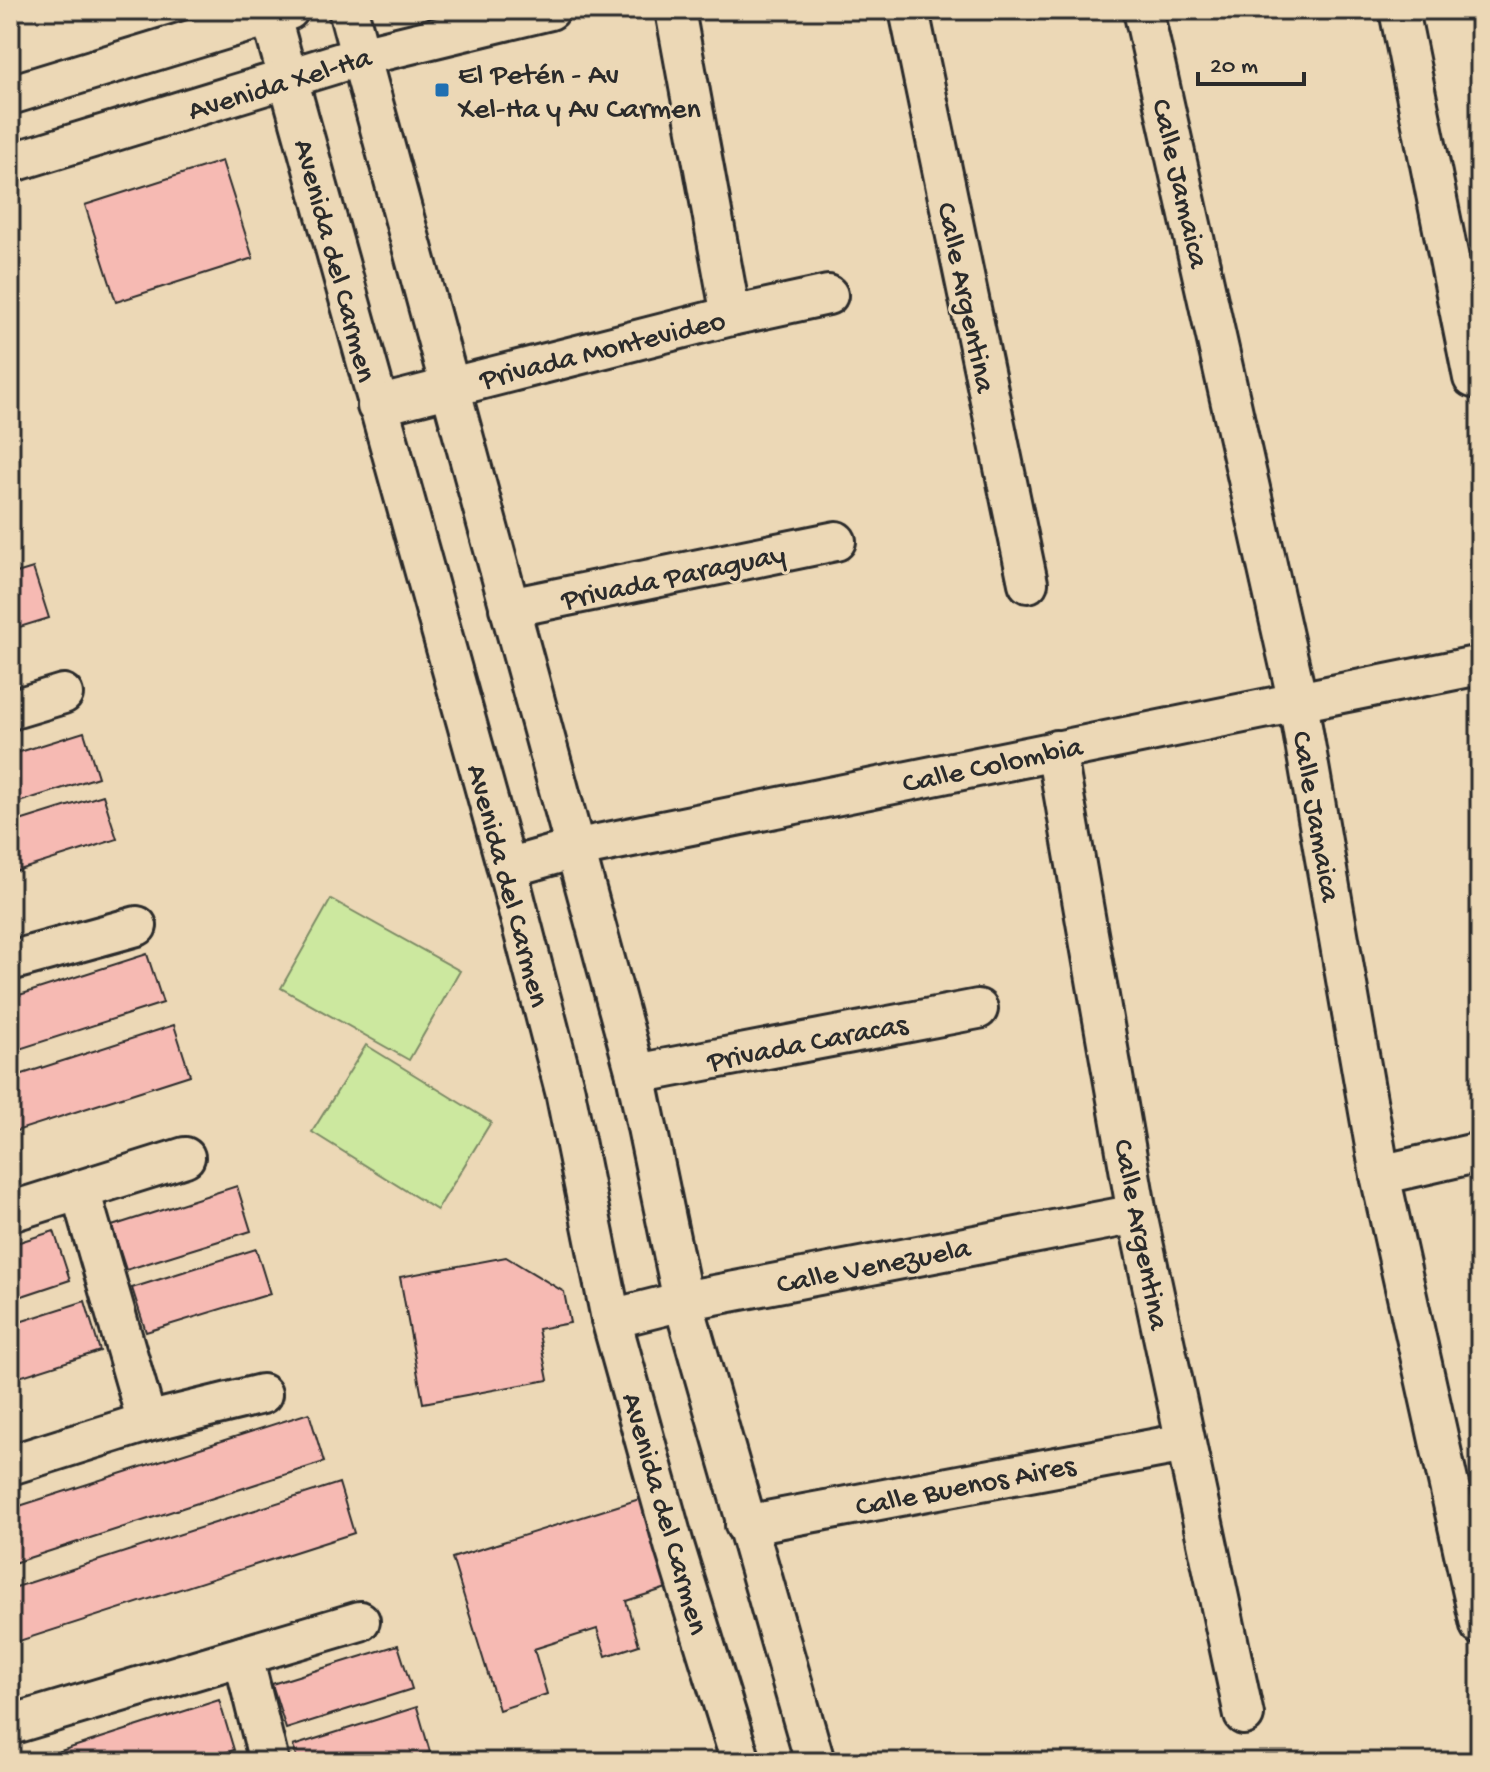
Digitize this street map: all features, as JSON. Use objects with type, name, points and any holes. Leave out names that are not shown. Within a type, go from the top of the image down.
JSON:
[{"type":"street","points":[[348,10],[448,386],[578,848],[636,1074],[683,1301],[807,1760]]},
{"type":"street","name":"Avenida Xel-Ha","points":[[10,163],[361,56],[550,10]]},
{"type":"street","points":[[675,10],[731,316]]},
{"type":"street","name":"Calle Argentina","points":[[909,10],[1028,583]]},
{"type":"street","name":"Calle Jamaica","points":[[1143,10],[1298,703],[1380,1175],[1480,1625]]},
{"type":"street","points":[[1399,10],[1473,378]]},
{"type":"street","points":[[10,95],[276,12]]},
{"type":"street","name":"Avenida del Carmen","points":[[276,12],[288,78],[507,868],[565,1091],[611,1319],[674,1545],[741,1762]]},
{"type":"street","name":"Privada Montevideo","points":[[377,406],[731,316],[828,295]]},
{"type":"street","name":"Privada Paraguay","points":[[509,608],[836,541]]},
{"type":"street","name":"Calle Colombia","points":[[507,868],[578,848],[1480,665]]},
{"type":"street","points":[[10,710],[63,694]]},
{"type":"street","name":"Calle Argentina","points":[[1056,750],[1137,1214],[1244,1715]]},
{"type":"street","points":[[10,961],[137,926]]},
{"type":"street","name":"Privada Caracas","points":[[636,1074],[978,1009]]},
{"type":"street","points":[[1380,1175],[1480,1152]]},
{"type":"street","points":[[10,1212],[185,1157]]},
{"type":"street","points":[[80,1190],[147,1422]]},
{"type":"street","name":"Calle Venezuela","points":[[611,1319],[683,1301],[1137,1214]]},
{"type":"street","points":[[10,1465],[147,1422],[262,1394]]},
{"type":"street","name":"Calle Buenos Aires","points":[[745,1525],[1185,1443]]},
{"type":"street","points":[[10,1725],[360,1621]]},
{"type":"street","points":[[243,1656],[269,1762]]},
{"type":"green space","points":[[331,899],[460,971],[409,1060],[281,988]]},
{"type":"green space","points":[[366,1045],[491,1122],[437,1210],[312,1132]]},
{"type":"building","points":[[222,161],[253,258],[116,302],[85,205]]},
{"type":"building","points":[[33,568],[49,618],[10,630],[10,575]]},
{"type":"building","points":[[84,732],[98,777],[10,805],[10,755]]},
{"type":"building","points":[[103,795],[117,839],[10,873],[10,824]]},
{"type":"building","points":[[147,954],[163,1003],[10,1052],[10,998]]},
{"type":"building","points":[[174,1025],[190,1075],[10,1133],[10,1078]]},
{"type":"building","points":[[237,1186],[251,1231],[126,1270],[112,1226]]},
{"type":"building","points":[[54,1231],[70,1280],[10,1300],[10,1245]]},
{"type":"building","points":[[256,1249],[270,1294],[146,1332],[132,1288]]},
{"type":"building","points":[[506,1257],[564,1292],[570,1323],[538,1329],[548,1380],[423,1403],[400,1277]]},
{"type":"building","points":[[85,1301],[100,1351],[10,1380],[10,1325]]},
{"type":"building","points":[[309,1413],[324,1462],[10,1564],[10,1509]]},
{"type":"building","points":[[339,1483],[354,1533],[10,1644],[10,1589]]},
{"type":"building","points":[[649,1496],[676,1585],[626,1601],[639,1645],[606,1656],[597,1629],[534,1649],[547,1694],[499,1710],[452,1558]]},
{"type":"building","points":[[398,1645],[412,1689],[286,1729],[272,1684]]},
{"type":"building","points":[[219,1700],[234,1750],[196,1762],[37,1762],[36,1759]]},
{"type":"building","points":[[417,1707],[430,1752],[398,1762],[298,1762],[293,1746]]},
{"type":"place","name":"El Petén - Av Xel-Ha y Av Carmen","points":[[442,90]]}]
